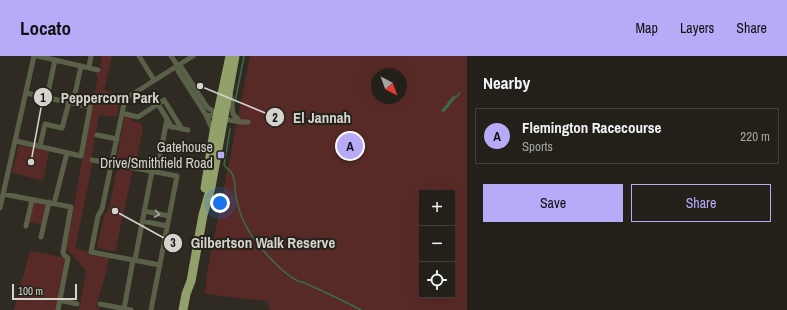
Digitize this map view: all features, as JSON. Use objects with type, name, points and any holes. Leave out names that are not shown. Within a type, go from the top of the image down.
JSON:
[{"type":"highway","points":[[183,310],[188,303],[190,306],[191,281],[203,215],[211,187],[220,116],[230,56]]},
{"type":"highway","points":[[203,215],[205,187],[214,132],[220,116],[226,108],[236,56]]},
{"type":"highway","points":[[183,310],[186,294],[191,281]]},
{"type":"street","points":[[0,208],[34,56]]},
{"type":"street","points":[[38,56],[98,70]]},
{"type":"street","points":[[89,67],[91,56]]},
{"type":"street","points":[[139,56],[154,80]]},
{"type":"street","points":[[172,56],[178,66],[182,68],[214,132]]},
{"type":"street","points":[[160,265],[91,252],[98,216],[102,209],[125,98],[193,56]]},
{"type":"street","points":[[47,97],[55,60]]},
{"type":"street","points":[[40,146],[45,124],[62,128],[81,66]]},
{"type":"street","points":[[191,87],[207,107],[220,116]]},
{"type":"street","points":[[230,87],[233,112],[240,122]]},
{"type":"street","points":[[16,141],[81,156],[90,107],[26,93]]},
{"type":"street","points":[[122,114],[138,117],[164,100],[182,129]]},
{"type":"street","points":[[158,104],[172,127]]},
{"type":"street","points":[[206,114],[210,116],[220,116],[240,122],[248,122]]},
{"type":"street","points":[[124,308],[144,211],[167,119]]},
{"type":"street","points":[[166,126],[188,130]]},
{"type":"street","points":[[97,135],[117,139]]},
{"type":"street","points":[[41,237],[63,171],[67,153]]},
{"type":"street","points":[[92,160],[177,176],[151,310]]},
{"type":"street","points":[[3,194],[71,207],[63,251],[68,258],[58,310]]},
{"type":"street","points":[[26,226],[32,200]]},
{"type":"street","points":[[144,211],[169,216]]},
{"type":"street","points":[[142,221],[167,226]]},
{"type":"street","points":[[60,300],[77,304]]},
{"type":"street","points":[[100,304],[132,310]]},
{"type":"shaded area","points":[[102,56],[112,56],[104,90],[115,93],[114,99],[120,102],[117,117],[99,115],[92,155],[92,166],[75,248],[89,252],[89,255],[109,258],[96,307],[99,307],[99,310],[79,310],[86,271],[69,251],[66,250],[98,78],[96,75],[97,72],[100,72],[102,67],[100,66]]},
{"type":"shaded area","points":[[250,56],[467,56],[467,310],[270,310],[267,301],[205,294],[207,274]]},
{"type":"shaded area","points":[[125,116],[133,118],[132,121],[140,123],[143,128],[136,163],[116,160]]},
{"type":"shaded area","points":[[19,145],[49,151],[43,180],[12,173]]},
{"type":"shaded area","points":[[119,167],[133,169],[115,252],[97,248],[101,228],[105,214],[109,208],[117,170]]},
{"type":"shaded area","points":[[34,202],[46,205],[42,225],[29,222]]},
{"type":"shaded area","points":[[30,251],[66,258],[57,310],[14,310]]},
{"type":"waterway","points":[[235,102],[244,56]]},
{"type":"waterway","points":[[444,111],[460,93]]},
{"type":"waterway","points":[[442,111],[454,96]]},
{"type":"waterway","points":[[230,129],[224,165],[231,171],[235,181],[235,191],[240,213],[255,240],[276,264],[291,277],[361,310]]},
{"type":"place","name":"El Jannah","points":[[200,86]]},
{"type":"place","name":"Flemington Racecourse","points":[[350,146]]},
{"type":"place","name":"Gatehouse Drive/Smithfield Road","points":[[221,155]]},
{"type":"place","name":"Peppercorn Park","points":[[31,162]]},
{"type":"place","name":"Gilbertson Walk Reserve","points":[[115,211]]}]
